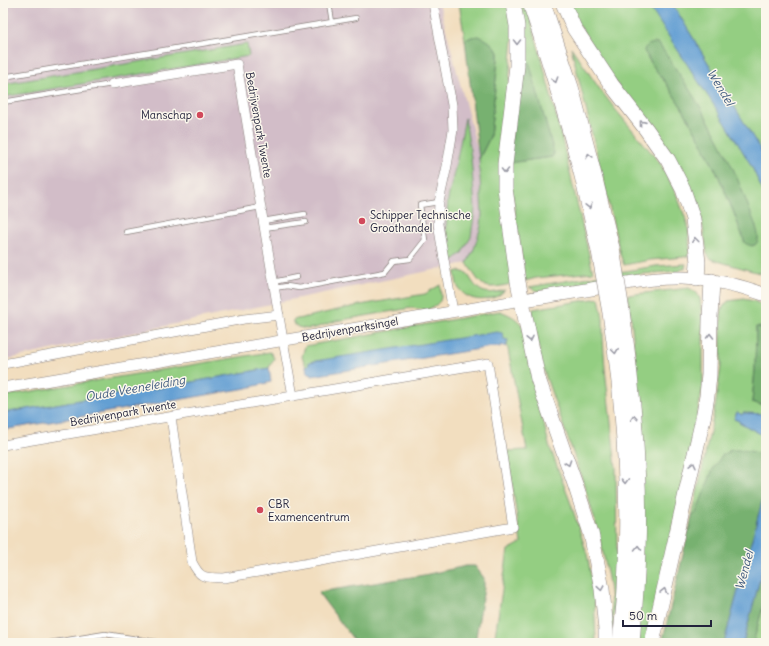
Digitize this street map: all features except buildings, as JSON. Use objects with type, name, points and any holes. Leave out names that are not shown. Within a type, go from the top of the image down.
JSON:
[{"type":"highway","points":[[514,3],[517,26],[517,66],[505,164],[505,188],[518,282],[538,380],[575,484],[590,534],[602,589],[606,643]]},
{"type":"highway","points":[[530,3],[548,58],[605,250]]},
{"type":"highway","points":[[543,3],[570,86],[591,163],[616,312],[631,382],[637,465],[638,512],[638,555],[632,643]]},
{"type":"highway","points":[[563,3],[574,28],[611,84],[668,160],[683,189],[693,219],[698,262],[697,279]]},
{"type":"highway","points":[[652,643],[707,396],[712,281]]},
{"type":"highway","points":[[616,312],[615,346],[619,381],[626,492],[625,589],[620,643]]},
{"type":"main road","name":"Bedrijvenparksingel","points":[[522,300],[654,279],[681,278],[712,281],[753,290],[766,295]]},
{"type":"street","points":[[433,3],[452,105],[453,130],[439,202],[438,224],[453,312]]},
{"type":"street","name":"Bedrijvenpark Twente","points":[[112,84],[237,64],[293,396]]},
{"type":"street","name":"Bedrijvenparksingel","points":[[3,388],[522,300]]},
{"type":"street","points":[[3,364],[244,319],[279,315]]},
{"type":"street","name":"Bedrijvenpark Twente","points":[[3,445],[488,363],[513,527],[224,578],[204,577],[197,571],[192,562],[171,417]]},
{"type":"lane","points":[[329,3],[332,22]]},
{"type":"lane","points":[[3,76],[356,18]]},
{"type":"lane","points":[[3,102],[112,84]]},
{"type":"lane","points":[[274,285],[299,288],[385,272],[394,261],[410,259],[424,240],[420,205],[439,202]]},
{"type":"lane","points":[[126,232],[261,208]]},
{"type":"lane","points":[[264,224],[305,214]]},
{"type":"lane","points":[[264,224],[306,222]]},
{"type":"lane","points":[[274,285],[297,277]]},
{"type":"lane","points":[[49,643],[105,634],[163,643]]},
{"type":"shaded area","points":[[3,3],[439,3],[505,255],[3,360]]},
{"type":"green space","points":[[459,3],[510,3],[513,39],[504,138],[514,275],[511,284],[494,287],[483,285],[467,263],[474,249],[481,226],[482,215],[479,159],[490,137],[498,52],[472,37],[465,40]]},
{"type":"green space","points":[[518,3],[526,3],[561,137],[593,272],[536,278],[525,281],[508,163],[552,157],[554,153],[522,58]]},
{"type":"green space","points":[[565,3],[647,3],[725,122],[751,165],[766,198],[766,275],[710,258],[707,254],[702,221],[689,187],[627,100]],"holes":[[[647,57],[704,113],[727,156],[755,245],[752,246],[745,243],[718,175],[701,141],[684,111]]]},
{"type":"green space","points":[[672,3],[766,3],[766,159]]},
{"type":"green space","points":[[478,36],[490,42],[498,53],[490,137],[479,159],[465,40]]},
{"type":"green space","points":[[655,43],[659,44],[679,73],[696,100],[731,163],[757,230],[758,241],[755,245],[745,243],[718,175],[701,141],[684,111],[644,51],[647,46]]},
{"type":"green space","points":[[247,44],[249,56],[3,97],[3,84]]},
{"type":"green space","points":[[571,47],[615,109],[660,163],[676,193],[688,225],[690,251],[688,256],[650,260],[624,265],[620,254]]},
{"type":"green space","points":[[522,58],[528,61],[530,65],[554,153],[552,157],[508,163]]},
{"type":"green space","points":[[465,118],[471,157],[475,209],[471,237],[462,253],[451,262],[446,229],[448,199]]},
{"type":"green space","points":[[686,264],[685,268],[679,271],[642,274],[541,291],[537,291],[529,287],[656,266]]},
{"type":"green space","points":[[459,271],[467,273],[474,285],[482,291],[491,293],[505,290],[494,298],[483,300],[469,297],[461,291],[457,285],[455,272]]},
{"type":"green space","points":[[440,285],[440,301],[427,310],[411,308],[336,321],[307,329],[298,327],[293,323],[293,320],[360,305],[425,294]]},
{"type":"green space","points":[[689,288],[697,293],[700,299],[703,327],[703,387],[649,643],[638,643],[637,380],[631,316],[627,295]]},
{"type":"green space","points":[[599,298],[603,318],[605,369],[616,468],[617,563],[612,643],[610,591],[599,536],[583,482],[546,377],[532,317],[533,309]]},
{"type":"green space","points":[[744,299],[754,301],[766,307],[766,328],[756,327],[755,370],[752,402],[766,406],[766,414],[743,413],[742,415],[737,412],[734,419],[766,437],[766,459],[764,457],[702,500],[696,513],[692,517],[715,408],[721,366],[721,314],[723,307],[728,301]]},
{"type":"green space","points":[[500,311],[512,316],[522,325],[549,445],[571,504],[587,554],[594,593],[596,643],[494,643],[508,550],[521,543],[507,451],[527,450],[507,344],[508,340],[309,362],[309,365],[306,366],[302,357],[305,346]]},
{"type":"green space","points":[[756,327],[766,328],[766,406],[752,402],[755,370]]},
{"type":"green space","points":[[270,352],[274,358],[269,368],[159,388],[3,413],[3,396]]},
{"type":"green space","points":[[731,450],[755,452],[766,459],[766,487],[724,643],[662,643],[692,517],[696,513],[713,469],[722,455]]},
{"type":"green space","points":[[766,556],[766,595],[753,643],[743,643]]},
{"type":"green space","points":[[466,566],[475,566],[484,578],[484,588],[475,643],[356,643],[319,592],[424,575]]},
{"type":"green space","points":[[766,595],[766,643],[753,643]]},
{"type":"water","name":"Wendel","points":[[647,3],[672,3],[766,159],[766,198],[751,165],[725,122]]},
{"type":"water","points":[[497,332],[502,333],[504,339],[508,340],[506,347],[501,345],[500,347],[492,347],[312,376],[311,373],[307,373],[306,366],[309,365],[309,362]]},
{"type":"water","points":[[269,368],[271,382],[247,388],[3,430],[3,413],[159,388]]},
{"type":"water","points":[[737,412],[742,415],[743,413],[766,414],[766,437],[734,419]]},
{"type":"water","name":"Wendel","points":[[766,487],[766,556],[743,643],[724,643]]},
{"type":"place","name":"Manschap","points":[[200,115]]},
{"type":"place","name":"Schipper Technische Groothandel","points":[[362,221]]},
{"type":"place","name":"CBR Examencentrum","points":[[260,510]]},
{"type":"water label","name":"Oude Veeneleiding","points":[[135,388]]}]
